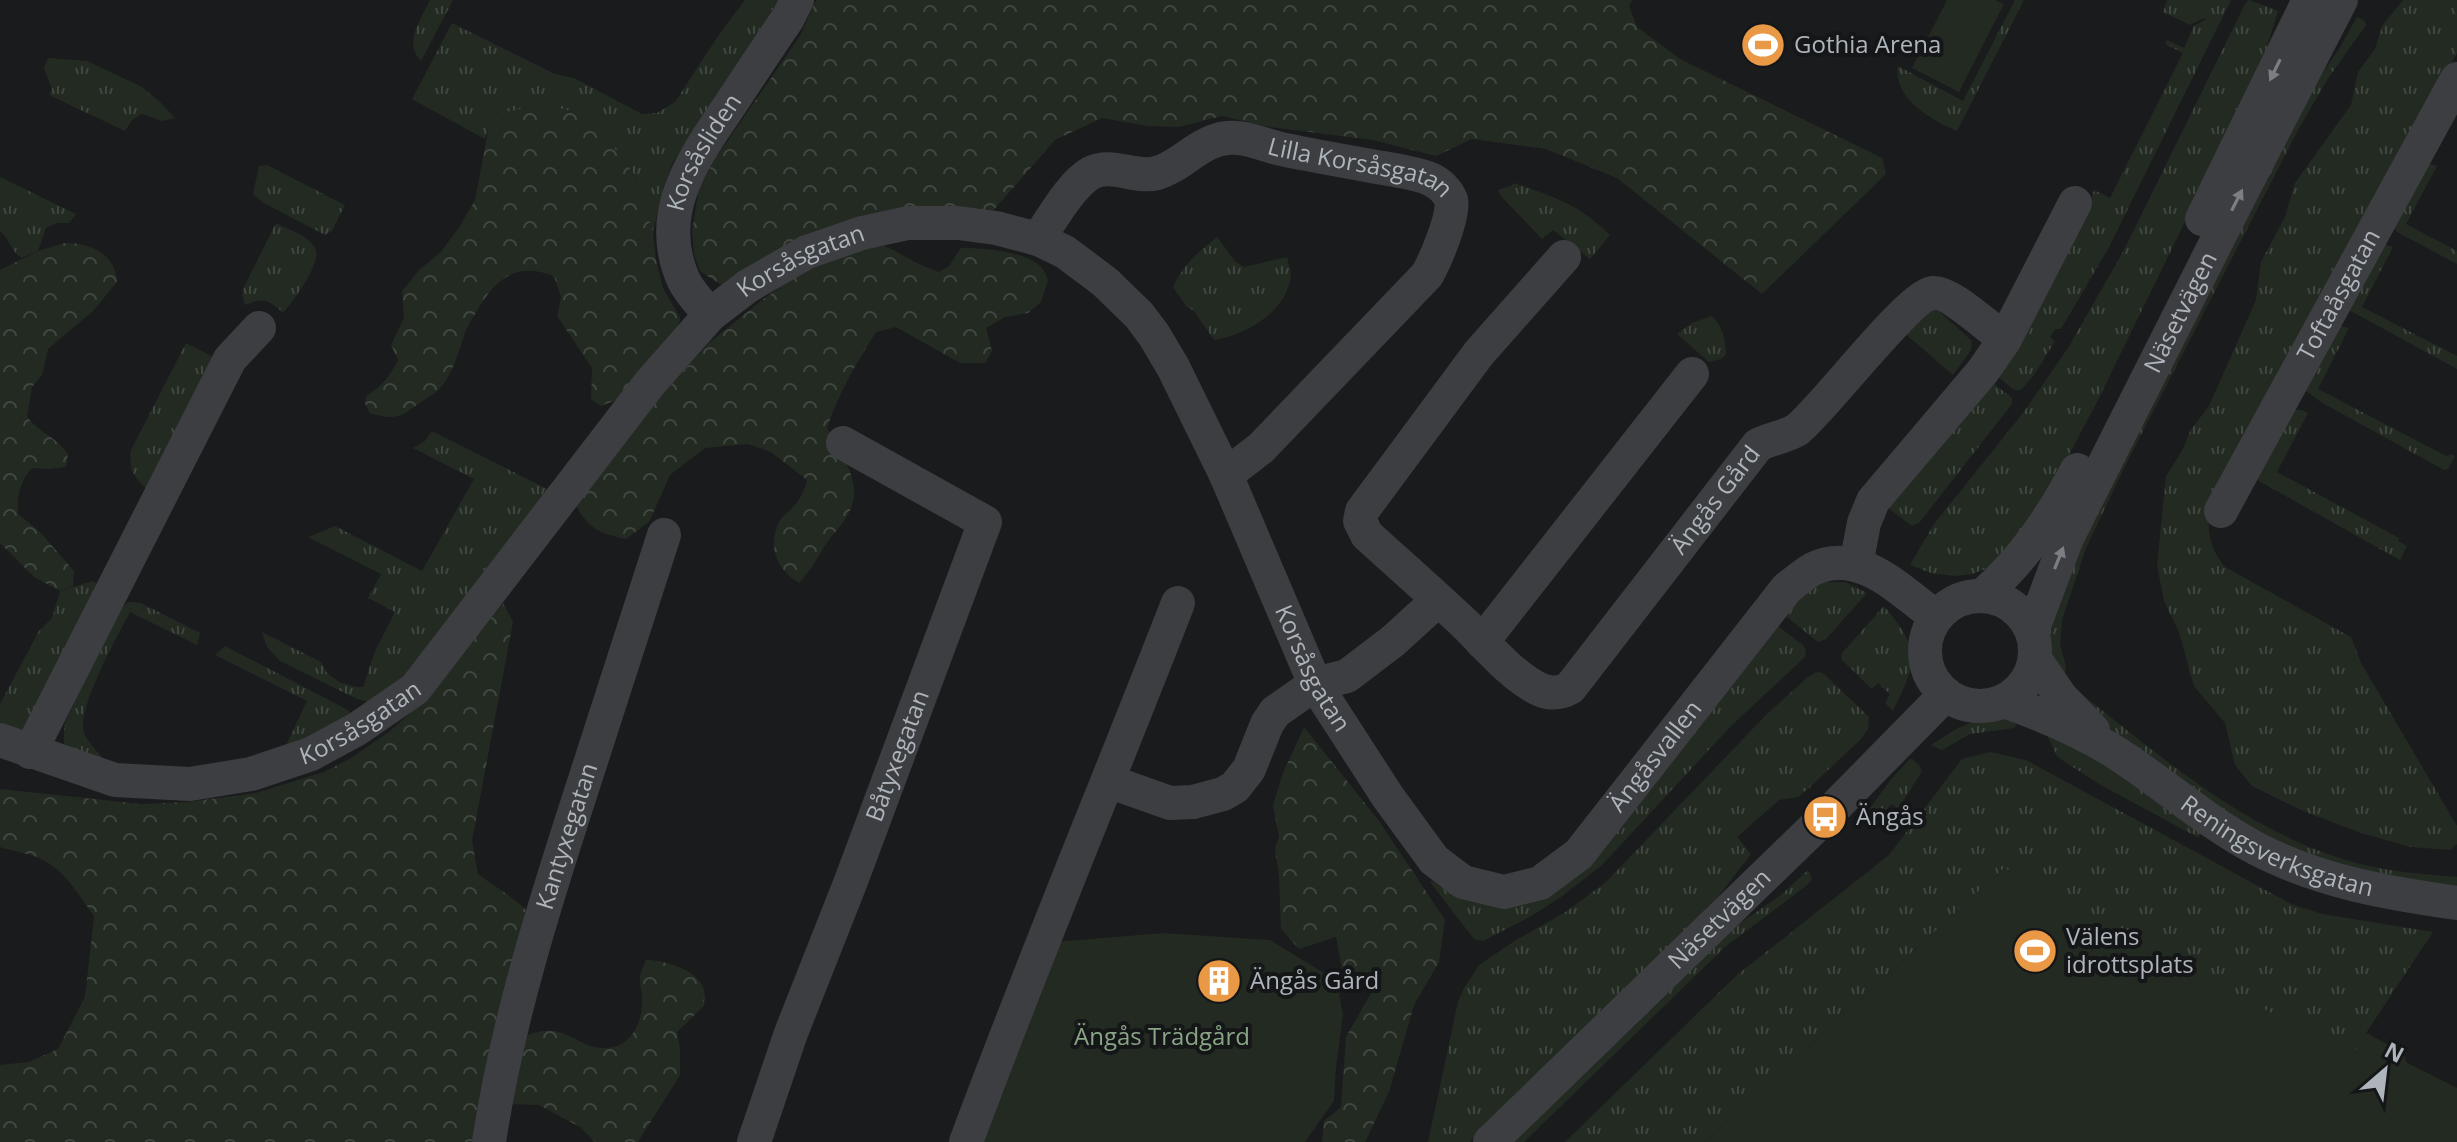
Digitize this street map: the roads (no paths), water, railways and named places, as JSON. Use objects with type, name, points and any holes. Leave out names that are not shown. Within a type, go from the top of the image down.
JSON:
[{"type":"street","name":"Korsåsliden","points":[[710,315],[685,282],[677,258],[674,232],[680,191],[692,161],[797,0]]},
{"type":"street","name":"Näsetvägen","points":[[1983,595],[2023,556],[2064,495],[2309,0]]},
{"type":"street","name":"Näsetvägen","points":[[2034,645],[2067,538],[2341,0]]},
{"type":"street","name":"Toftaåsgatan","points":[[2221,511],[2457,79]]},
{"type":"street","name":"Lilla Korsåsgatan","points":[[1038,239],[1088,174],[1111,169],[1156,174],[1194,151],[1225,138],[1254,141],[1412,174],[1440,184],[1451,200],[1452,210],[1427,275],[1261,448],[1226,475]]},
{"type":"street","points":[[1936,617],[1890,582],[1856,565],[1864,523],[1873,501],[1983,371],[2005,339],[2075,203]]},
{"type":"street","name":"Korsåsgatan","points":[[259,328],[230,359],[15,746],[115,780],[190,784],[251,774],[301,759],[357,729],[415,689],[650,383],[710,315],[748,286],[807,252],[862,233],[908,223],[958,223],[996,228],[1038,239],[1065,252],[1105,282],[1139,315],[1173,367],[1226,475],[1315,684],[1388,797],[1434,860]]},
{"type":"street","name":"Ängås Gård","points":[[1564,257],[1479,353],[1362,511],[1360,521],[1367,535],[1482,642],[1538,689],[1550,693],[1570,688],[1758,445],[1794,432],[1812,416],[1880,338],[1922,297],[1933,293],[1948,295],[2005,339]]},
{"type":"street","points":[[1482,642],[1692,374]]},
{"type":"street","name":"Båtyxegatan","points":[[754,1142],[791,1033],[985,522],[843,443]]},
{"type":"street","name":"Kantyxegatan","points":[[489,1142],[517,998],[664,535]]},
{"type":"street","name":"Ängåsvallen","points":[[1434,860],[1463,882],[1504,892],[1540,883],[1579,854],[1787,588],[1814,568],[1836,564],[1856,565]]},
{"type":"street","points":[[1983,595],[1999,598],[2024,617],[2034,645],[2032,672],[2025,684],[2004,701],[1989,706],[1974,706],[1959,702],[1934,682],[1925,649],[1928,632],[1936,617],[1949,605],[1965,597],[1983,595]]},
{"type":"street","points":[[1108,781],[1170,803],[1193,802],[1223,794],[1235,787],[1249,769],[1275,712],[1315,684],[1347,676],[1393,641],[1438,600]]},
{"type":"street","points":[[966,1142],[1024,984],[1178,603]]},
{"type":"street","name":"Reningsverksgatan","points":[[2034,645],[2061,697],[2112,751]]},
{"type":"street","name":"Näsetvägen","points":[[1490,1142],[1825,817],[1946,694]]},
{"type":"street","name":"Reningsverksgatan","points":[[2004,701],[2046,716],[2112,751],[2218,826],[2296,867],[2375,891],[2457,903]]},
{"type":"place","name":"Gothia Arena","points":[[1763,45]]},
{"type":"place","name":"Ängås","points":[[1825,817]]},
{"type":"place","name":"Välens idrottsplats","points":[[2035,951]]},
{"type":"place","name":"Ängås Gård","points":[[1219,981]]},
{"type":"park label","name":"Ängås Trädgård","points":[[1162,1037]]}]
